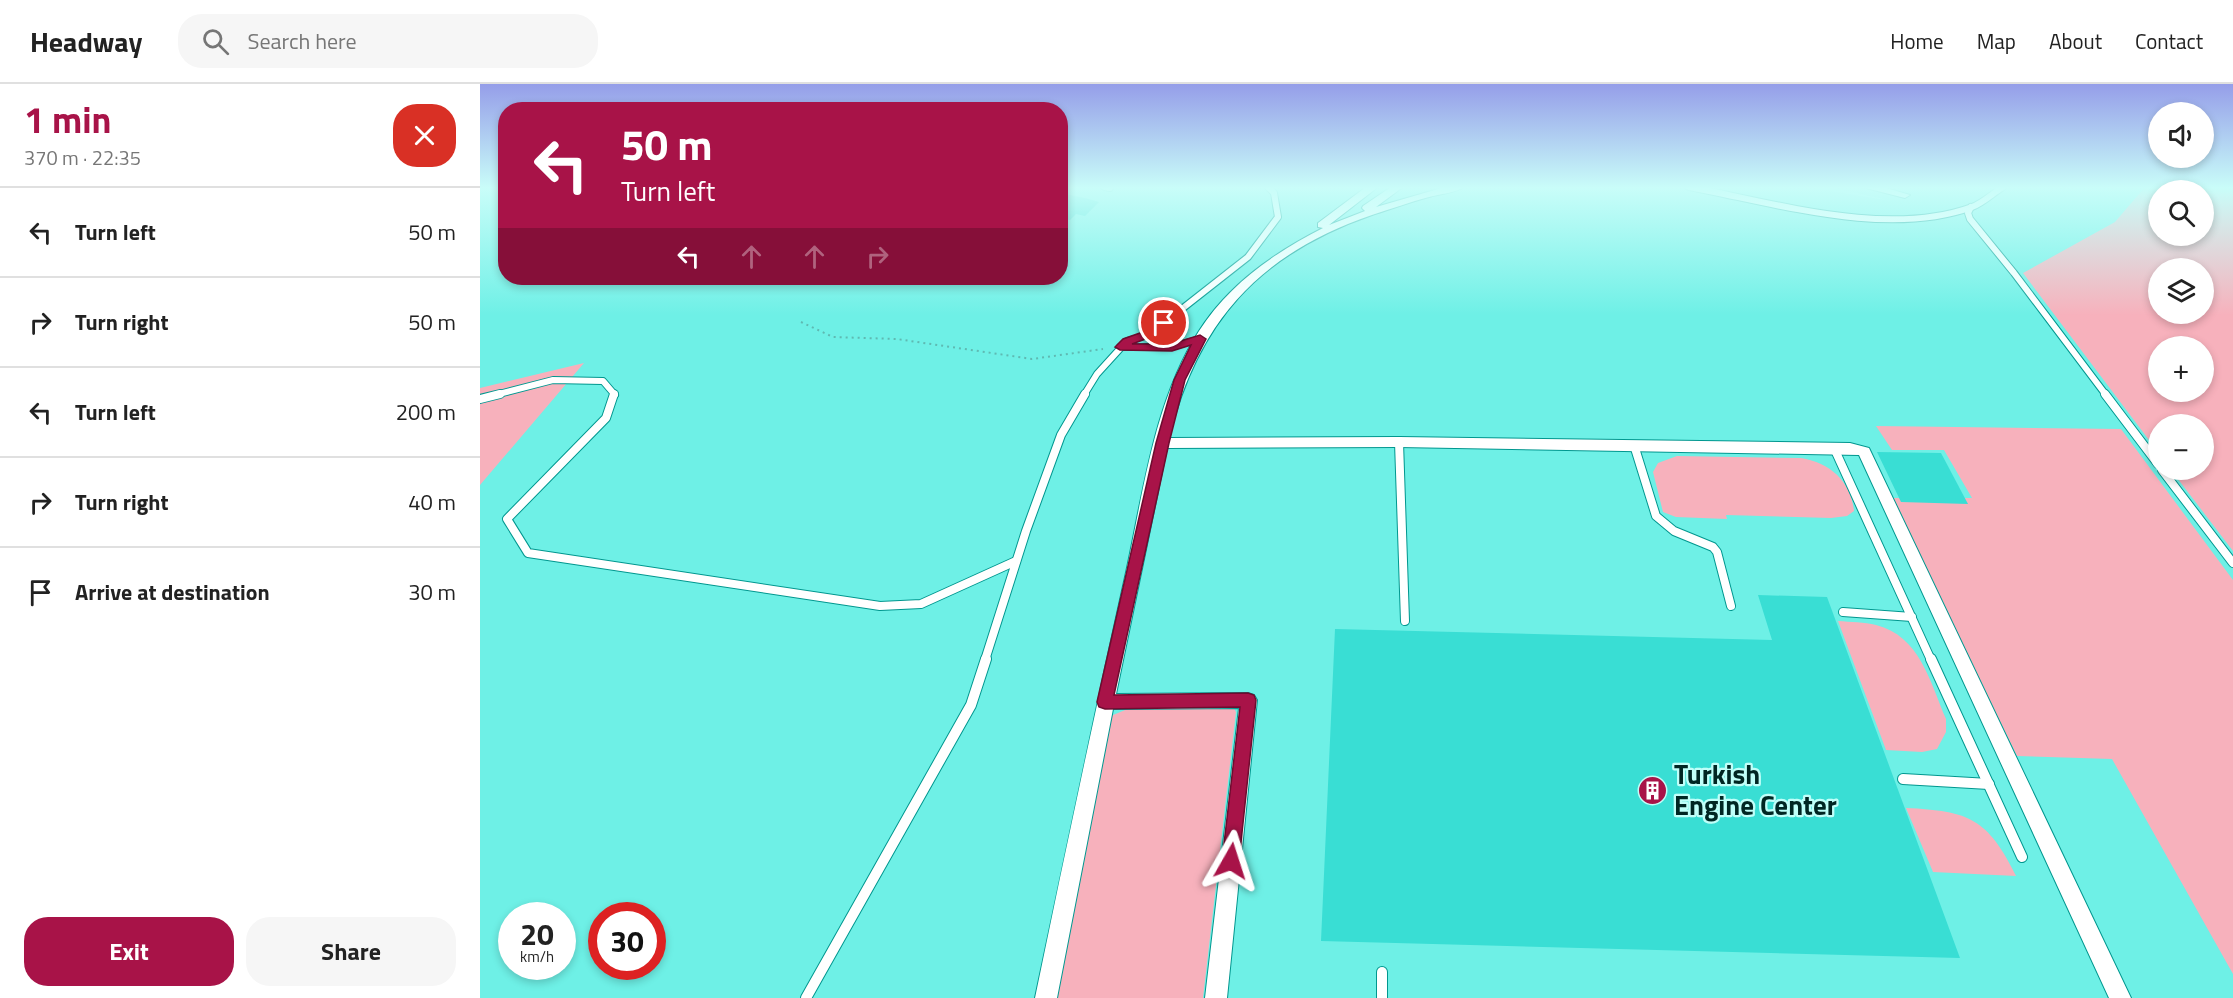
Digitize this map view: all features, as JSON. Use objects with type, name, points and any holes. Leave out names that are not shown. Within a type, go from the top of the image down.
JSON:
[{"type":"street","points":[[1046,998],[1105,702],[1162,443],[1179,380],[1200,339],[1222,307],[1245,283],[1316,230]]},
{"type":"street","points":[[1296,245],[1328,230]]},
{"type":"street","points":[[1162,443],[1399,442],[1857,448],[1864,451],[2120,998]]},
{"type":"street","points":[[1105,702],[1248,700],[1216,998]]},
{"type":"lane","points":[[806,998],[971,705],[1016,561],[1061,435],[1098,374],[1120,347],[1127,341],[1144,336],[1164,323],[1248,257],[1269,230]]},
{"type":"lane","points":[[1979,230],[2021,282],[2148,451]]},
{"type":"lane","points":[[1120,347],[1172,347],[1200,339]]},
{"type":"lane","points":[[480,399],[553,380],[603,381],[615,395],[606,418],[507,519],[528,553],[880,606],[921,604],[1016,561]]},
{"type":"lane","points":[[1399,442],[1405,621]]},
{"type":"lane","points":[[1634,445],[1656,516],[1662,524],[1674,531],[1713,547],[1717,552],[1731,606]]},
{"type":"lane","points":[[1834,448],[2022,857]]},
{"type":"lane","points":[[2170,480],[2233,562]]},
{"type":"lane","points":[[1843,612],[1912,617]]},
{"type":"lane","points":[[1903,779],[1989,784]]},
{"type":"lane","points":[[1382,972],[1382,998]]},
{"type":"path","points":[[801,322],[833,337],[897,339],[1032,359],[1120,347]]},
{"type":"shaded area","points":[[480,230],[498,230],[498,285],[1068,285],[1068,230],[2148,230],[2148,246],[2214,246],[2214,230],[2233,230],[2233,998],[480,998]]},
{"type":"shaded area","points":[[2101,230],[2148,230],[2148,246],[2214,246],[2214,230],[2233,230],[2233,551],[2179,480],[2214,480],[2214,414],[2148,414],[2148,439],[2023,273]]},
{"type":"shaded area","points":[[584,363],[480,485],[480,388]]},
{"type":"shaded area","points":[[1876,426],[2121,429],[2148,465],[2148,480],[2159,480],[2233,580],[2233,974],[2112,759],[2017,756],[1890,498],[1972,498],[1944,450],[1892,450]]},
{"type":"shaded area","points":[[1677,456],[1811,460],[1830,469],[1844,482],[1854,511],[1847,516],[1831,518],[1726,515],[1727,519],[1676,517],[1663,512],[1653,472],[1658,463]]},
{"type":"shaded area","points":[[1838,621],[1876,625],[1903,639],[1913,650],[1928,676],[1946,719],[1946,732],[1937,749],[1922,752],[1886,750]]},
{"type":"shaded area","points":[[1227,694],[1236,712],[1203,998],[1046,998],[1101,720],[1159,696]]},
{"type":"shaded area","points":[[1906,808],[1946,812],[1974,821],[1995,841],[2016,876],[1933,872]]},
{"type":"building","points":[[1877,452],[1941,453],[1968,504],[1901,502]]},
{"type":"building","name":"Turkish Engine Center","points":[[1758,595],[1827,597],[1960,958],[1321,941],[1335,629],[1772,640]]},
{"type":"place","name":"Turkish Engine Center","points":[[1653,791]]},
{"type":"route","points":[[1164,323],[1144,336],[1127,341],[1120,347],[1172,347],[1200,339],[1179,380],[1162,443],[1105,702],[1248,700],[1231,861]]}]
